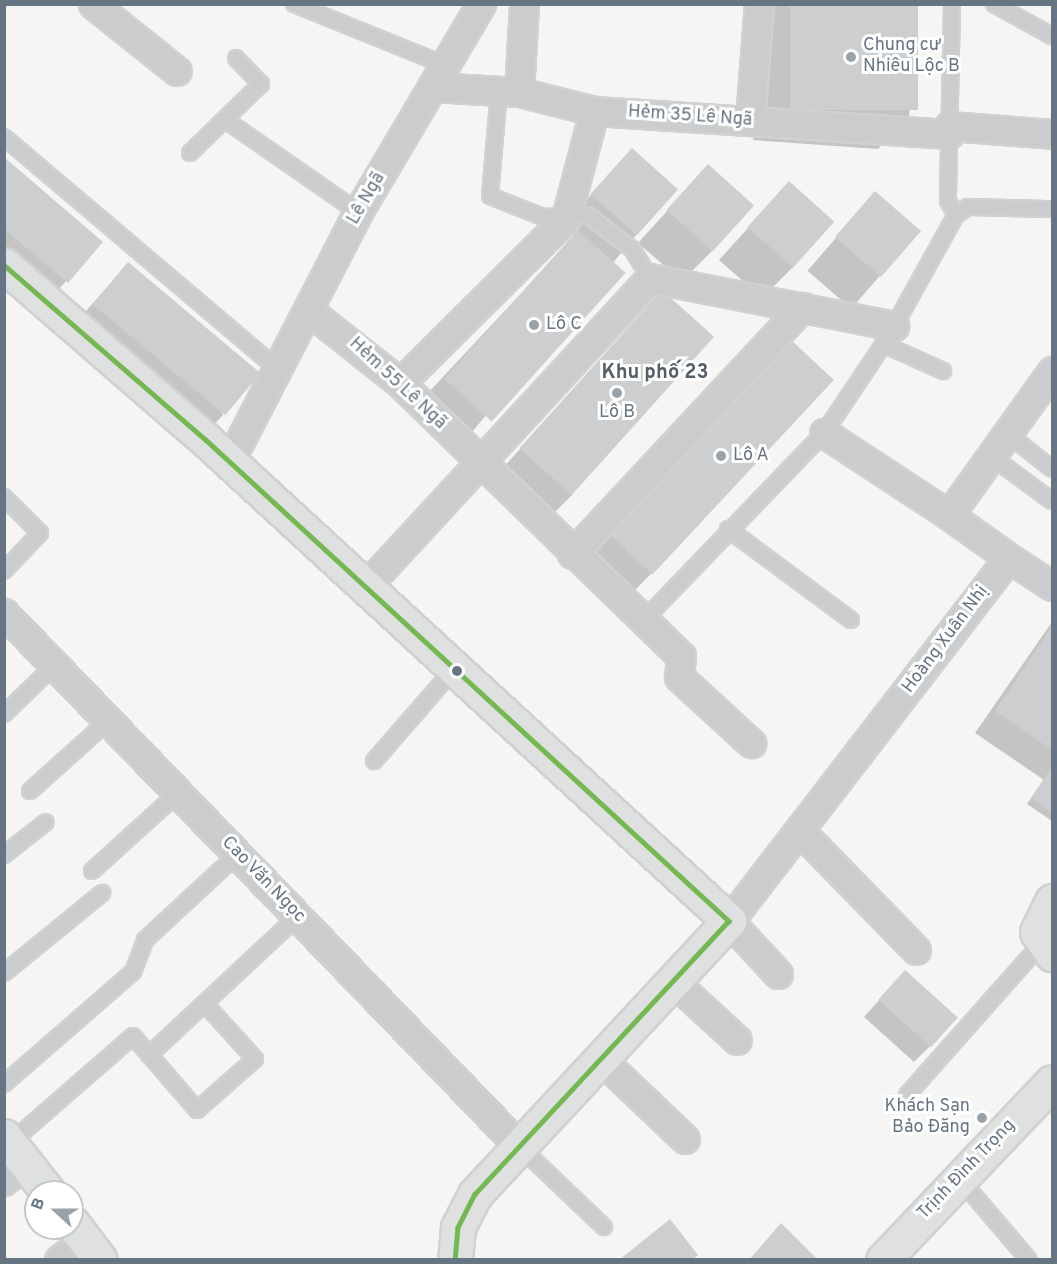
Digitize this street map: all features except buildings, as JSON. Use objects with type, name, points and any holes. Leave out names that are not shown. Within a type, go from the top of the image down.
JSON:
[{"type":"street","points":[[93,4],[177,71]]},
{"type":"street","name":"Lê Ngã","points":[[229,462],[358,212],[481,4]]},
{"type":"street","points":[[509,91],[525,4]]},
{"type":"street","points":[[750,120],[759,4]]},
{"type":"street","name":"Hẻm 35 Lê Ngã","points":[[439,76],[594,111],[1053,134]]},
{"type":"street","points":[[400,383],[566,218],[594,111]]},
{"type":"street","points":[[4,265],[229,462],[729,921],[778,974]]},
{"type":"street","points":[[365,587],[481,465],[650,278],[802,307],[889,335]]},
{"type":"street","points":[[572,554],[802,307]]},
{"type":"street","name":"Hẻm 55 Lê Ngã","points":[[308,310],[400,383],[641,623],[681,656],[679,677],[751,743]]},
{"type":"street","points":[[949,515],[1053,371]]},
{"type":"street","points":[[824,433],[1053,586]]},
{"type":"street","name":"Hoàng Xuân Nhị","points":[[729,921],[1009,558]]},
{"type":"street","name":"Cao Văn Ngọc","points":[[4,613],[56,664],[520,1147]]},
{"type":"street","points":[[800,831],[916,950]]},
{"type":"street","points":[[1047,949],[1039,921],[1053,901]]},
{"type":"street","points":[[455,1260],[465,1210],[520,1147],[603,1061],[729,921]]},
{"type":"street","points":[[675,982],[737,1040]]},
{"type":"street","points":[[603,1061],[685,1139]]},
{"type":"street","name":"Trịnh Đình Trọng","points":[[883,1260],[1053,1082]]},
{"type":"street","points":[[7,1161],[32,1180]]},
{"type":"street","points":[[7,1161],[24,1190]]},
{"type":"street","points":[[65,1245],[100,1260]]},
{"type":"lane","points":[[294,4],[439,76]]},
{"type":"lane","points":[[952,4],[948,201],[956,215]]},
{"type":"lane","points":[[994,4],[1053,36]]},
{"type":"lane","points":[[190,153],[227,121],[261,84],[236,58]]},
{"type":"lane","points":[[509,91],[490,196],[498,204],[566,218],[577,214],[596,221],[632,249],[650,278]]},
{"type":"lane","points":[[227,121],[358,212]]},
{"type":"lane","points":[[4,137],[278,369]]},
{"type":"lane","points":[[641,623],[728,529],[824,433],[889,335],[956,215],[968,207],[1049,209]]},
{"type":"lane","points":[[889,335],[943,371]]},
{"type":"lane","points":[[1008,434],[1051,466]]},
{"type":"lane","points":[[992,457],[1053,501]]},
{"type":"lane","points":[[4,498],[40,533],[4,571]]},
{"type":"lane","points":[[728,529],[851,621]]},
{"type":"lane","points":[[4,714],[56,664]]},
{"type":"lane","points":[[374,761],[454,669]]},
{"type":"lane","points":[[30,791],[109,720]]},
{"type":"lane","points":[[92,871],[179,792]]},
{"type":"lane","points":[[4,855],[46,822]]},
{"type":"lane","points":[[4,1084],[133,972],[145,940],[238,854]]},
{"type":"lane","points":[[4,973],[102,893]]},
{"type":"lane","points":[[149,1055],[206,1005],[298,916]]},
{"type":"lane","points":[[907,1095],[1047,949]]},
{"type":"lane","points":[[7,1161],[133,1036],[197,1110],[255,1059],[206,1005]]},
{"type":"lane","points":[[520,1147],[604,1227]]},
{"type":"lane","points":[[959,1178],[1029,1260]]},
{"type":"transit line","name":"23","points":[[4,265],[205,439],[729,921],[475,1194],[458,1227],[455,1260]]},
{"type":"place","name":"Chung cư Nhiêu Lộc B","points":[[851,57]]},
{"type":"place","name":"Lô C","points":[[534,325]]},
{"type":"place","name":"Lô B","points":[[617,393]]},
{"type":"place","name":"Lô A","points":[[721,456]]},
{"type":"place","name":"Khách Sạn Bảo Đăng","points":[[982,1118]]},
{"type":"district","name":"Khu phố 23","points":[[655,373]]}]
